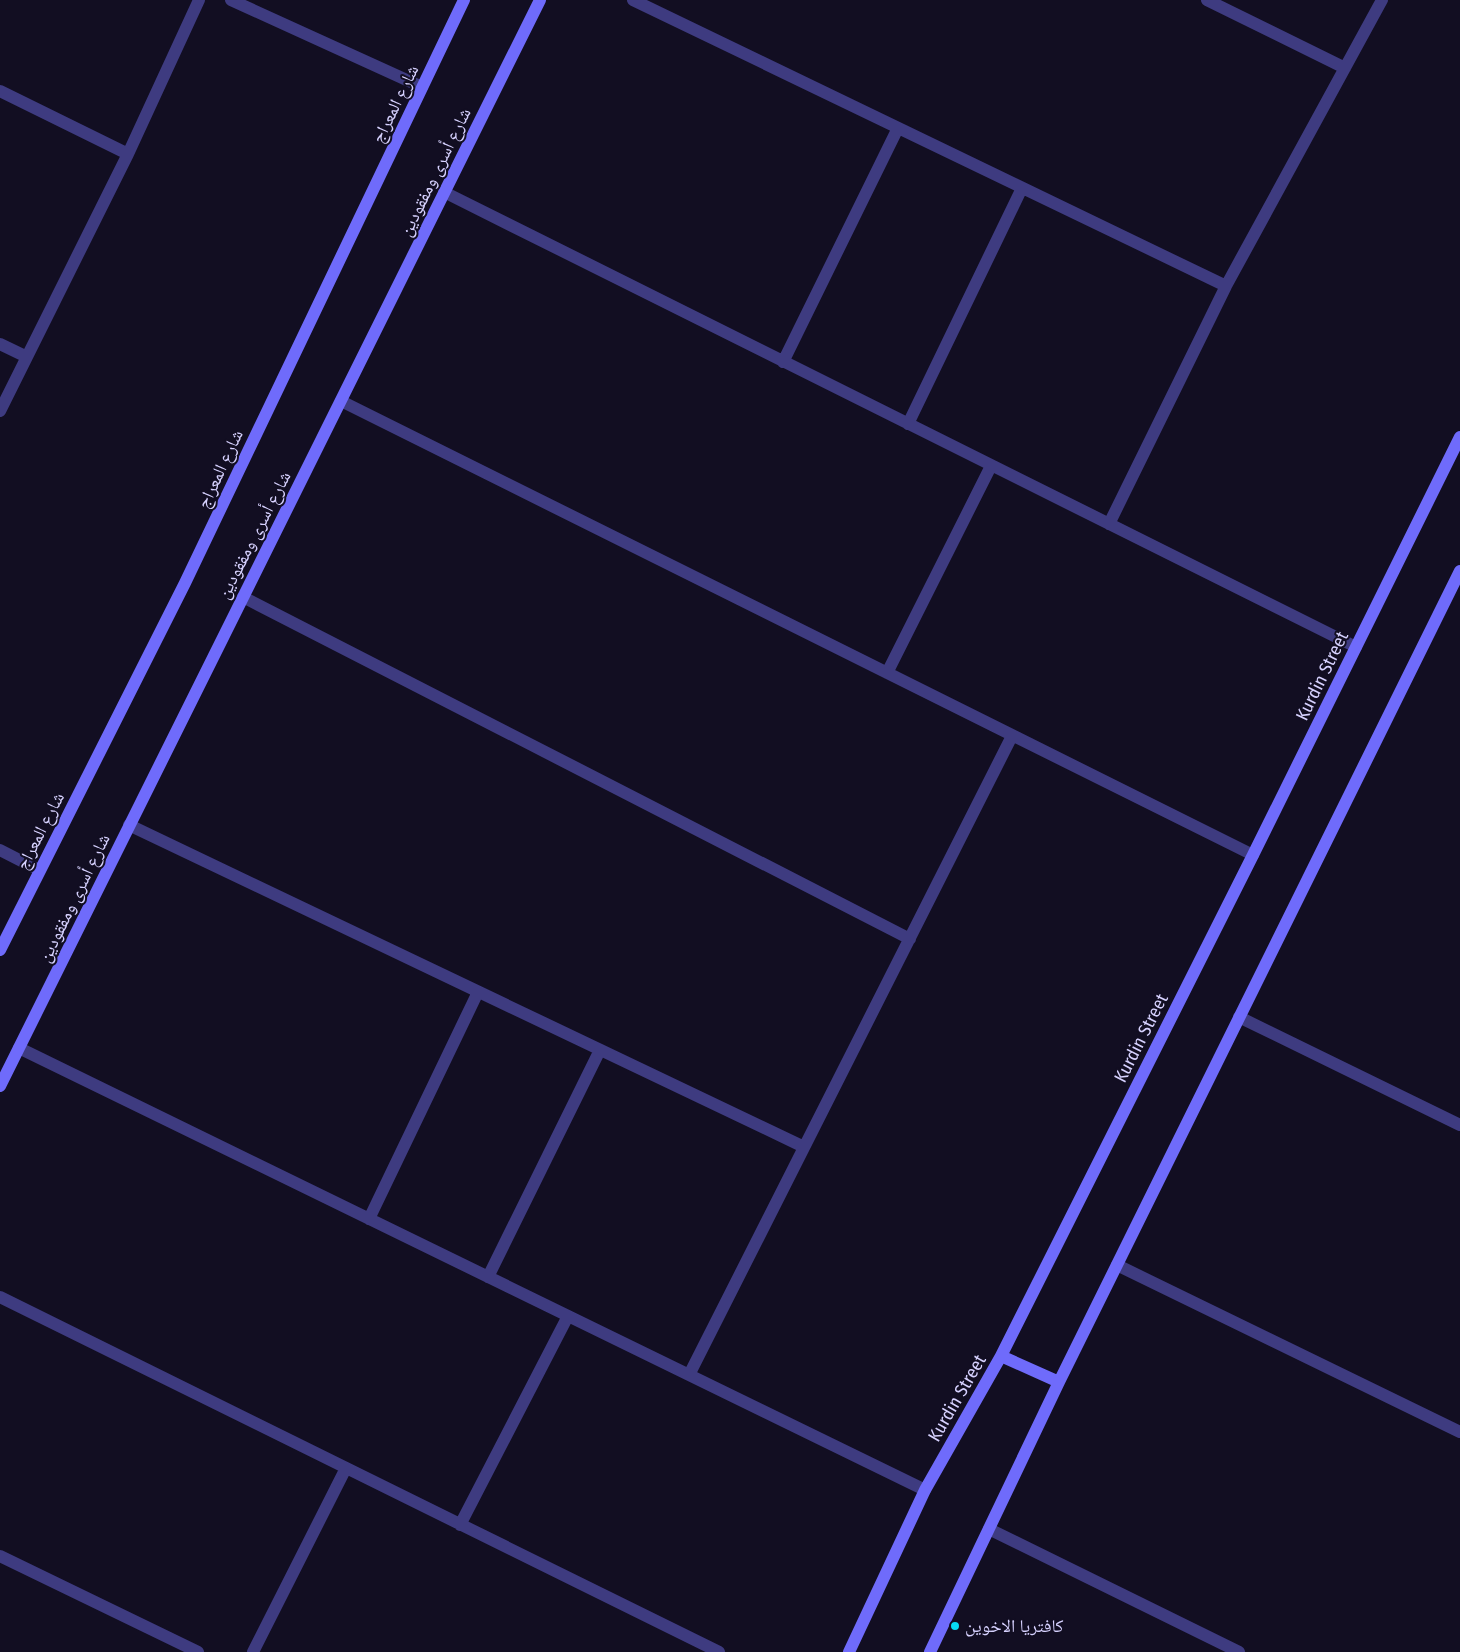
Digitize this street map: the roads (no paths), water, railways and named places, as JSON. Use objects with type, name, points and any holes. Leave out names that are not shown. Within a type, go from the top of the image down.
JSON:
[{"type":"main road","name":"شارع المعراج","points":[[0,950],[185,583],[464,0]]},
{"type":"main road","name":"شارع أسرى ومفقودين","points":[[0,1086],[540,0]]},
{"type":"main road","name":"Kurdin Street","points":[[850,1652],[925,1490],[1001,1356],[1253,855],[1460,437]]},
{"type":"main road","points":[[930,1652],[1059,1382],[1460,571]]},
{"type":"main road","points":[[1001,1356],[1059,1382]]},
{"type":"street","points":[[0,412],[128,154],[199,0]]},
{"type":"street","points":[[231,0],[422,87]]},
{"type":"street","points":[[633,0],[1226,286]]},
{"type":"street","points":[[1207,0],[1345,68]]},
{"type":"street","points":[[1109,524],[1226,286],[1382,0]]},
{"type":"street","points":[[0,91],[128,154]]},
{"type":"street","points":[[783,362],[898,128]]},
{"type":"street","points":[[908,424],[1022,188]]},
{"type":"street","points":[[444,192],[1356,647]]},
{"type":"street","points":[[0,344],[27,357]]},
{"type":"street","points":[[341,401],[1253,855]]},
{"type":"street","points":[[887,673],[991,466]]},
{"type":"street","points":[[243,597],[910,939]]},
{"type":"street","points":[[689,1374],[1012,736]]},
{"type":"street","points":[[130,825],[804,1147]]},
{"type":"street","points":[[0,850],[40,870]]},
{"type":"street","points":[[369,1218],[478,992]]},
{"type":"street","points":[[1239,1017],[1460,1125]]},
{"type":"street","points":[[19,1048],[925,1490]]},
{"type":"street","points":[[488,1277],[600,1050]]},
{"type":"street","points":[[1117,1265],[1460,1432]]},
{"type":"street","points":[[0,1297],[719,1652]]},
{"type":"street","points":[[460,1524],[568,1316]]},
{"type":"street","points":[[253,1652],[346,1468]]},
{"type":"street","points":[[989,1529],[1239,1652]]},
{"type":"street","points":[[0,1556],[198,1652]]},
{"type":"place","name":"كافتريا الاخوين","points":[[955,1626]]}]
